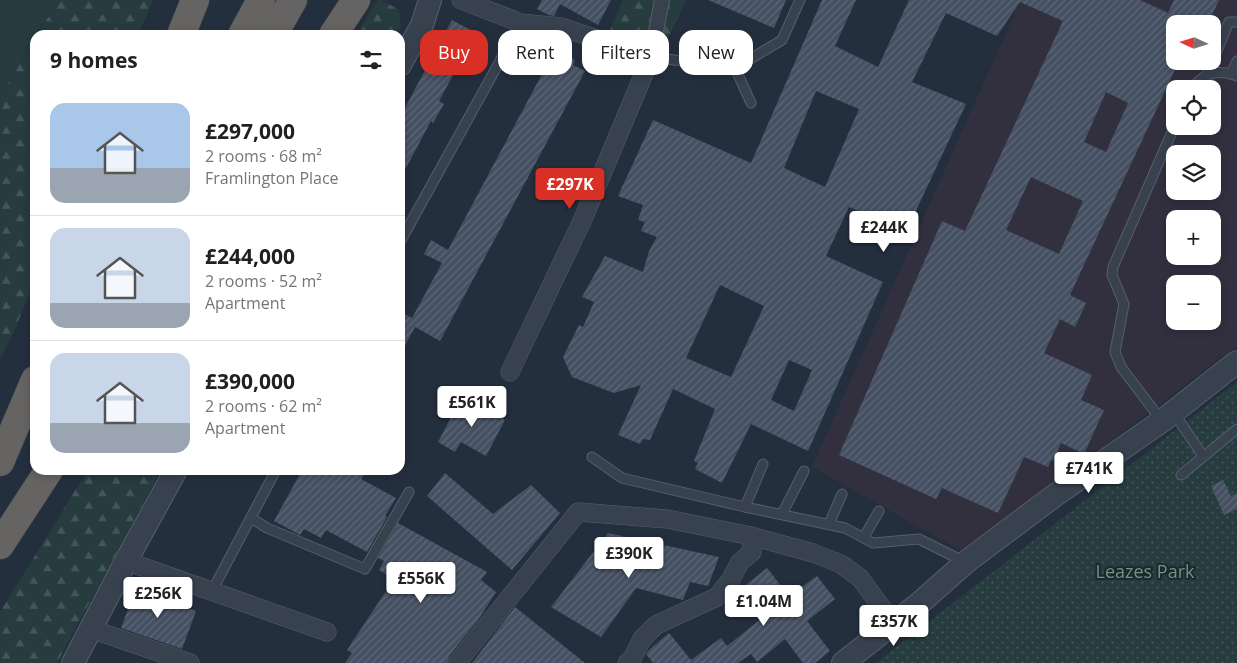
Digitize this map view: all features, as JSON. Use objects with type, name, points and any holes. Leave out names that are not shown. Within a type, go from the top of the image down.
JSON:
[{"type":"highway","points":[[183,30],[195,0]]},
{"type":"highway","points":[[245,30],[261,0]]},
{"type":"highway","points":[[276,30],[293,0]]},
{"type":"highway","points":[[336,30],[356,0]]},
{"type":"highway","points":[[0,462],[30,392]]},
{"type":"highway","points":[[0,467],[30,414]]},
{"type":"highway","points":[[0,527],[30,473]]},
{"type":"highway","points":[[0,545],[46,475]]},
{"type":"street","points":[[405,56],[422,25],[430,0]]},
{"type":"street","points":[[461,0],[521,23],[560,27],[582,34]]},
{"type":"street","points":[[656,30],[662,0]]},
{"type":"street","points":[[510,372],[583,219],[643,75]]},
{"type":"street","points":[[843,663],[921,602],[966,562],[1054,496],[1168,416],[1237,362]]},
{"type":"street","points":[[73,663],[173,475]]},
{"type":"street","points":[[457,663],[578,512],[667,519],[751,536],[813,553],[841,564],[860,578],[893,623]]},
{"type":"street","points":[[627,663],[632,659],[642,639],[656,625],[718,597],[740,562],[752,552],[751,536]]},
{"type":"street","points":[[126,561],[327,632]]},
{"type":"street","points":[[92,629],[153,657],[190,663]]},
{"type":"lane","points":[[753,57],[782,40],[800,0]]},
{"type":"lane","points":[[1206,77],[1229,22],[1237,22]]},
{"type":"lane","points":[[405,233],[521,23]]},
{"type":"lane","points":[[1200,80],[1216,72],[1226,72],[1234,75],[1237,61]]},
{"type":"lane","points":[[738,75],[751,103]]},
{"type":"lane","points":[[1171,135],[1113,267],[1112,275],[1124,304],[1115,352],[1121,366],[1203,456]]},
{"type":"lane","points":[[1181,476],[1237,429]]},
{"type":"lane","points":[[592,457],[622,478],[845,528],[873,542],[919,539],[966,562]]},
{"type":"lane","points":[[745,507],[763,464]]},
{"type":"lane","points":[[782,514],[804,471]]},
{"type":"lane","points":[[212,591],[273,475]]},
{"type":"lane","points":[[251,518],[267,528],[365,569],[409,492]]},
{"type":"lane","points":[[829,524],[842,494]]},
{"type":"lane","points":[[864,537],[879,511]]},
{"type":"shaded area","points":[[1017,0],[1237,0],[1237,345],[962,551],[812,467],[1020,2]]},
{"type":"green space","points":[[0,0],[60,0],[39,30],[30,30],[30,44],[0,98]]},
{"type":"green space","points":[[60,0],[153,0],[140,30],[39,30]]},
{"type":"green space","points":[[378,0],[382,0],[399,10],[401,27],[400,30],[359,30]]},
{"type":"green space","points":[[623,0],[686,0],[669,36],[669,30],[610,30]]},
{"type":"green space","points":[[30,45],[30,293],[0,359],[0,98]]},
{"type":"green space","name":"Leazes Park","points":[[1237,382],[1237,663],[876,663]]},
{"type":"green space","points":[[85,475],[158,475],[57,663],[0,663],[0,612]]},
{"type":"building","points":[[542,0],[611,0],[598,25],[560,4],[554,16],[549,15],[537,9]]},
{"type":"building","points":[[708,0],[786,0],[774,28]]},
{"type":"building","points":[[822,0],[856,0],[835,46],[878,67],[909,0],[1140,0],[1168,13],[1174,0],[1219,0],[1212,15],[1166,15],[1166,70],[1175,70],[1170,80],[1166,80],[1166,89],[1070,295],[1086,303],[1075,327],[1060,319],[1044,353],[1092,375],[1081,400],[1104,410],[1084,454],[1061,443],[1053,461],[1051,460],[1048,467],[1024,457],[998,513],[942,488],[936,499],[839,455],[942,221],[965,231],[1063,21],[1020,2],[997,36],[946,13],[912,82],[966,104],[906,232],[849,207],[826,256],[883,282],[808,451],[751,424],[722,483],[695,469],[698,463],[694,461],[715,409],[673,389],[650,440],[643,439],[640,444],[618,435],[641,385],[614,393],[572,377],[563,357],[579,325],[583,327],[594,302],[582,297],[605,256],[643,272],[649,251],[657,237],[641,231],[645,222],[638,220],[643,205],[618,196],[653,120],[751,163]],"holes":[[[816,91],[859,109],[825,187],[784,168]],[[1106,92],[1128,103],[1106,152],[1084,142]],[[1031,177],[1083,201],[1059,254],[1006,230]],[[720,285],[764,306],[731,377],[686,358]],[[789,360],[812,370],[794,411],[771,400]]]},
{"type":"building","points":[[452,20],[470,30],[447,30]]},
{"type":"building","points":[[572,58],[575,60],[573,65],[582,70],[583,75],[440,341],[415,327],[405,346],[405,314],[412,318],[442,263],[424,254],[431,240],[448,250],[542,75],[572,75]]},
{"type":"building","points":[[423,75],[453,75],[439,101],[444,104],[433,123],[431,121],[405,170],[405,108]]},
{"type":"building","points":[[462,397],[505,420],[486,456],[461,442],[455,452],[438,442]]},
{"type":"building","points":[[445,473],[493,514],[531,485],[560,513],[512,570],[427,496]]},
{"type":"building","points":[[299,475],[364,475],[361,479],[396,498],[367,552],[326,530],[321,538],[304,529],[300,535],[274,521]]},
{"type":"building","points":[[1223,480],[1231,496],[1237,493],[1237,509],[1224,515],[1211,486]]},
{"type":"building","points":[[398,523],[487,572],[481,580],[496,592],[478,620],[449,656],[447,663],[345,663],[352,653],[347,650],[394,579],[379,570],[384,561],[378,558]]},
{"type":"building","points":[[608,533],[719,557],[708,586],[690,582],[683,600],[636,588],[601,637],[551,607]]},
{"type":"building","points":[[767,568],[789,596],[817,576],[835,599],[807,621],[830,651],[815,663],[803,663],[785,639],[757,662],[751,654],[738,663],[653,663],[646,654],[669,633],[691,660],[721,638],[727,646],[766,615],[743,587]]},
{"type":"building","points":[[136,588],[196,611],[182,649],[121,628]]},
{"type":"building","points":[[515,607],[585,663],[472,663]]}]
